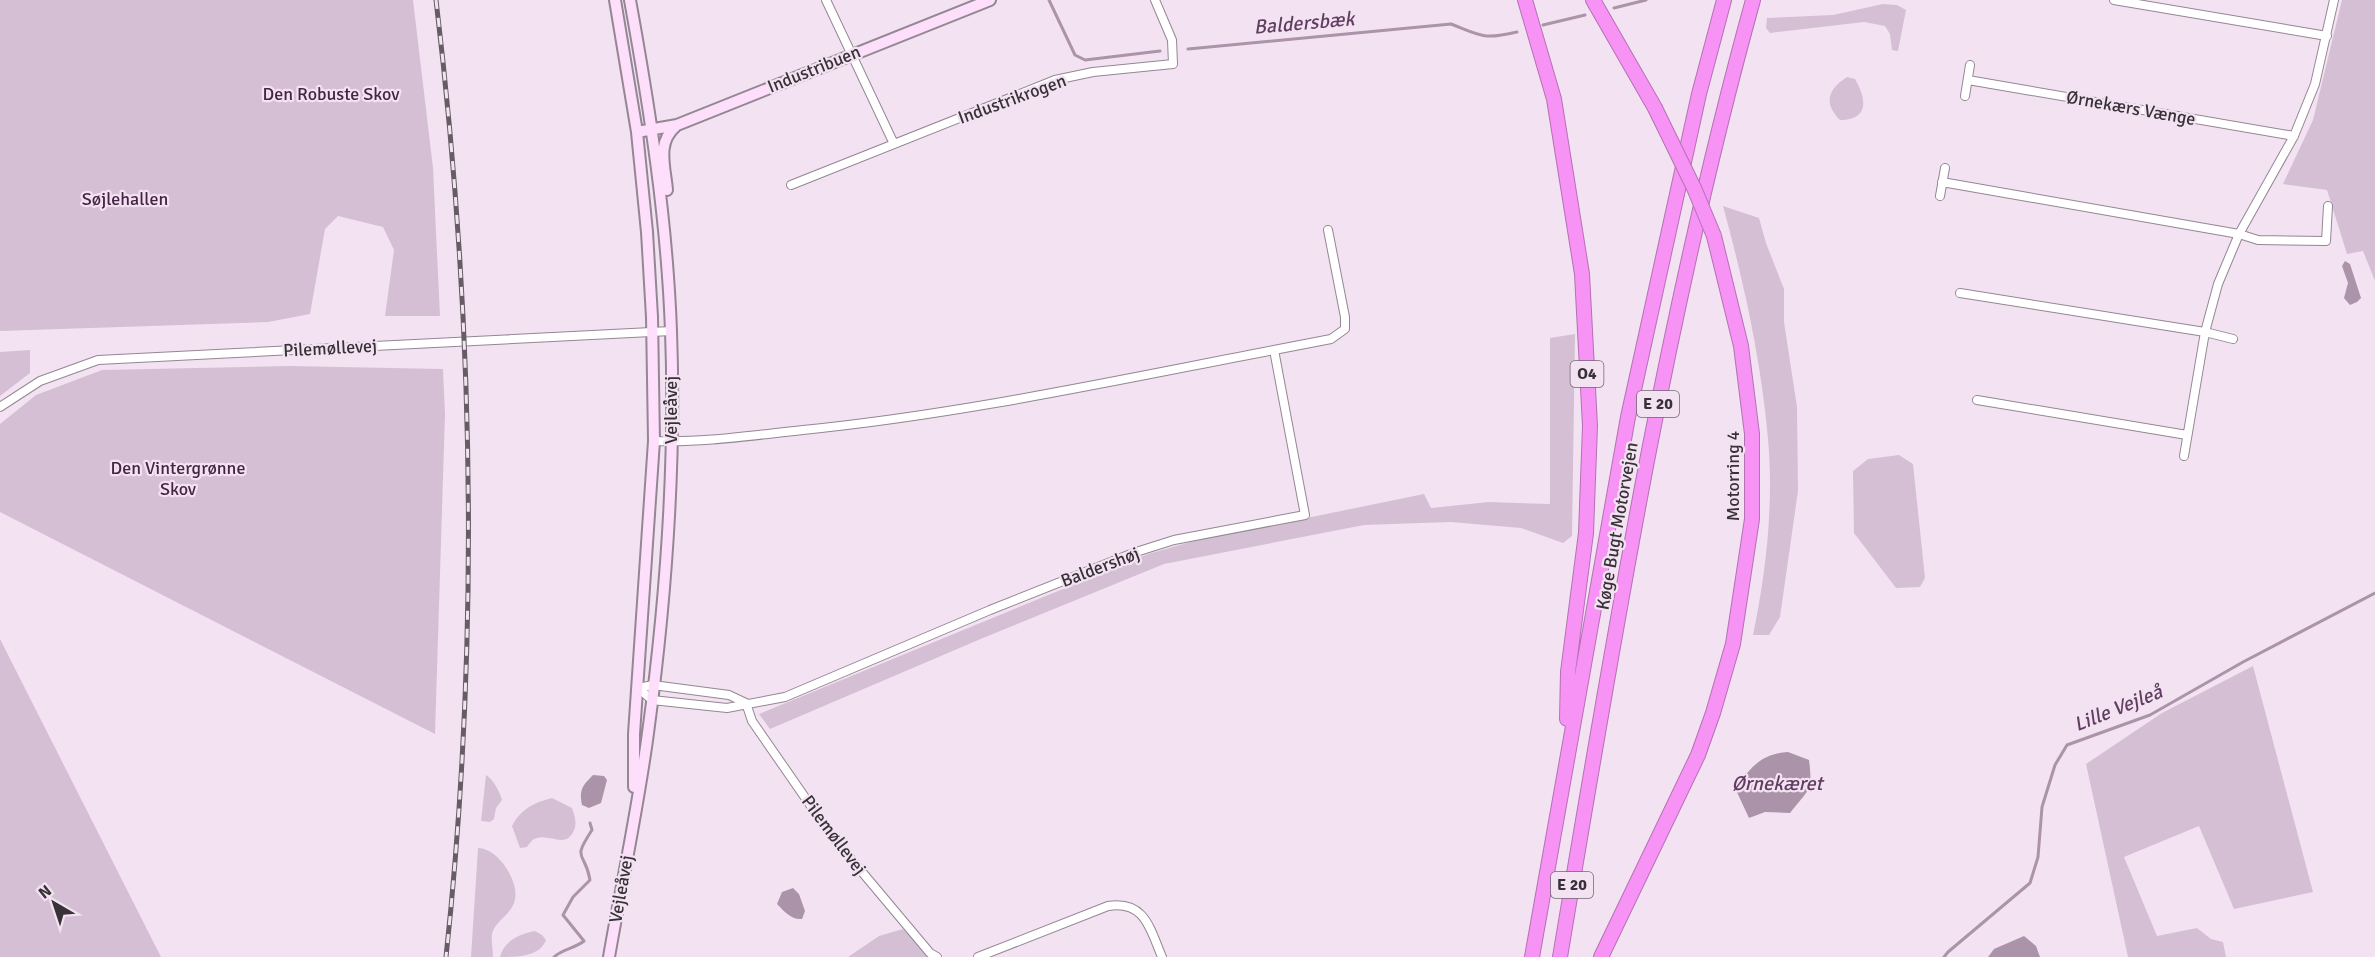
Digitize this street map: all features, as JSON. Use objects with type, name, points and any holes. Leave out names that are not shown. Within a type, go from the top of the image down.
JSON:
[{"type":"highway","name":"O4","points":[[1525,0],[1554,99],[1582,274],[1590,426],[1586,533],[1568,672],[1567,752]]},
{"type":"highway","name":"Motorring 4","points":[[1593,0],[1655,108],[1694,188],[1714,237],[1741,346],[1752,434],[1752,519],[1735,633],[1713,713],[1698,755],[1601,957]]},
{"type":"highway","name":"Køge Bugt Motorvejen","points":[[1532,957],[1628,417],[1699,94],[1724,0]]},
{"type":"highway","name":"Køge Bugt Motorvejen","points":[[1560,957],[1657,406],[1683,284],[1731,81],[1753,0]]},
{"type":"street","name":"Vejleåvej","points":[[615,0],[637,132],[647,232],[652,333],[654,441],[634,734],[633,820]]},
{"type":"street","name":"Vejleåvej","points":[[609,957],[652,700],[666,565],[672,441],[671,331],[665,228],[653,130],[630,0]]},
{"type":"street","points":[[826,0],[894,144]]},
{"type":"street","name":"Industribuen","points":[[637,132],[677,125],[990,0]]},
{"type":"street","name":"Industrikrogen","points":[[791,185],[1055,80],[1093,72],[1173,64],[1172,40],[1155,0]]},
{"type":"street","points":[[2114,0],[2327,36]]},
{"type":"street","points":[[2184,456],[2205,332],[2218,284],[2239,234],[2294,136],[2315,84],[2334,0]]},
{"type":"street","points":[[1965,96],[1970,65]]},
{"type":"street","name":"Ørnekærs Vænge","points":[[1968,80],[2294,136]]},
{"type":"street","points":[[665,228],[669,206],[663,142],[668,133],[677,125]]},
{"type":"street","points":[[1940,196],[1944,168]]},
{"type":"street","points":[[1942,182],[2239,234],[2258,240],[2326,241],[2328,206]]},
{"type":"street","points":[[654,441],[855,425],[988,405],[1331,339],[1345,329],[1345,317],[1328,230]]},
{"type":"street","points":[[1960,293],[2205,332],[2233,339]]},
{"type":"street","name":"Pilemøllevej","points":[[0,407],[40,381],[98,360],[671,331]]},
{"type":"street","name":"Baldershøj","points":[[652,700],[727,708],[785,697],[990,610],[1136,552],[1174,540],[1305,515],[1274,350]]},
{"type":"street","points":[[1977,400],[2187,435]]},
{"type":"street","name":"Baldershøj","points":[[638,688],[653,685],[729,695],[746,703]]},
{"type":"street","points":[[638,688],[652,700]]},
{"type":"street","name":"Pilemøllevej","points":[[746,703],[752,721],[831,835],[930,953],[937,957]]},
{"type":"street","points":[[978,957],[1108,906],[1120,904],[1131,906],[1148,923],[1162,957]]},
{"type":"green space","points":[[0,0],[413,0],[433,168],[440,316],[385,316],[394,250],[383,227],[338,216],[325,229],[310,314],[268,322],[0,331]]},
{"type":"green space","points":[[2342,0],[2375,0],[2375,281],[2363,251],[2347,254],[2327,190],[2283,184],[2313,120]]},
{"type":"green space","points":[[1883,4],[1897,5],[1906,10],[1898,51],[1892,50],[1890,34],[1885,26],[1864,22],[1770,33],[1766,28],[1767,18],[1833,15]]},
{"type":"green space","points":[[1847,77],[1855,79],[1862,94],[1863,107],[1856,116],[1840,120],[1831,108],[1830,97],[1835,86]]},
{"type":"green space","points":[[1723,206],[1759,218],[1784,289],[1784,322],[1797,407],[1798,491],[1780,617],[1769,635],[1753,635],[1762,587],[1769,513],[1770,463],[1765,409],[1751,322]]},
{"type":"green space","points":[[1575,334],[1572,536],[1563,543],[1521,528],[1451,522],[1364,525],[1164,564],[770,729],[759,714],[1148,554],[1194,541],[1424,494],[1431,508],[1489,502],[1550,504],[1550,338]]},
{"type":"green space","points":[[30,350],[30,373],[0,396],[0,352]]},
{"type":"green space","name":"Den Vintergrønne Skov","points":[[289,366],[443,369],[445,414],[435,734],[0,512],[0,424],[36,395],[102,370]]},
{"type":"green space","points":[[1899,455],[1913,464],[1925,578],[1920,587],[1896,588],[1854,533],[1853,471],[1868,459]]},
{"type":"green space","points":[[0,639],[161,957],[0,957]]},
{"type":"green space","points":[[2253,666],[2313,892],[2234,909],[2199,826],[2124,857],[2157,936],[2197,928],[2211,939],[2223,942],[2226,957],[2128,957],[2086,764],[2162,713]]},
{"type":"green space","points":[[486,775],[496,786],[502,800],[496,808],[494,819],[490,822],[481,821]]},
{"type":"green space","points":[[552,798],[572,808],[575,818],[574,831],[565,840],[542,837],[532,840],[527,847],[520,848],[512,826],[519,815],[528,807]]},
{"type":"green space","points":[[478,848],[493,853],[500,859],[514,883],[514,904],[492,934],[493,957],[471,957]]},
{"type":"green space","points":[[903,929],[930,957],[848,957],[879,936]]},
{"type":"green space","points":[[535,931],[546,940],[539,950],[527,955],[500,957],[502,951],[513,939]]},
{"type":"water","points":[[2345,261],[2350,264],[2361,298],[2350,305],[2344,298],[2348,283],[2342,266]]},
{"type":"water","name":"Ørnekæret","points":[[1788,752],[1809,760],[1810,784],[1808,789],[1790,813],[1765,812],[1749,818],[1735,788],[1757,763],[1778,753]]},
{"type":"water","points":[[593,775],[604,776],[607,780],[601,803],[589,808],[582,805],[581,792]]},
{"type":"water","points":[[793,888],[799,894],[805,911],[802,919],[791,917],[777,904],[782,892]]},
{"type":"water","points":[[2024,936],[2036,946],[2040,957],[1988,957],[1994,949]]},
{"type":"waterway","name":"Baldersbæk","points":[[1049,0],[1075,55],[1085,60],[1160,51]]},
{"type":"waterway","name":"Baldersbæk","points":[[1614,8],[1646,0]]},
{"type":"waterway","name":"Baldersbæk","points":[[1543,25],[1585,15]]},
{"type":"waterway","name":"Baldersbæk","points":[[1188,49],[1451,24],[1483,36],[1517,32]]},
{"type":"waterway","name":"Lille Vejleå","points":[[1944,957],[2030,883],[2038,857],[2042,807],[2055,765],[2067,745],[2150,715],[2243,662],[2375,593]]},
{"type":"waterway","points":[[554,957],[584,941],[563,915],[573,897],[590,880],[581,856],[582,847],[592,830],[590,823]]},
{"type":"railway","points":[[436,0],[449,119],[458,239],[465,359],[468,478],[468,598],[464,718],[457,838],[446,957]]},
{"type":"park label","name":"Den Robuste Skov","points":[[331,94]]},
{"type":"park label","name":"Søjlehallen","points":[[125,199]]}]
